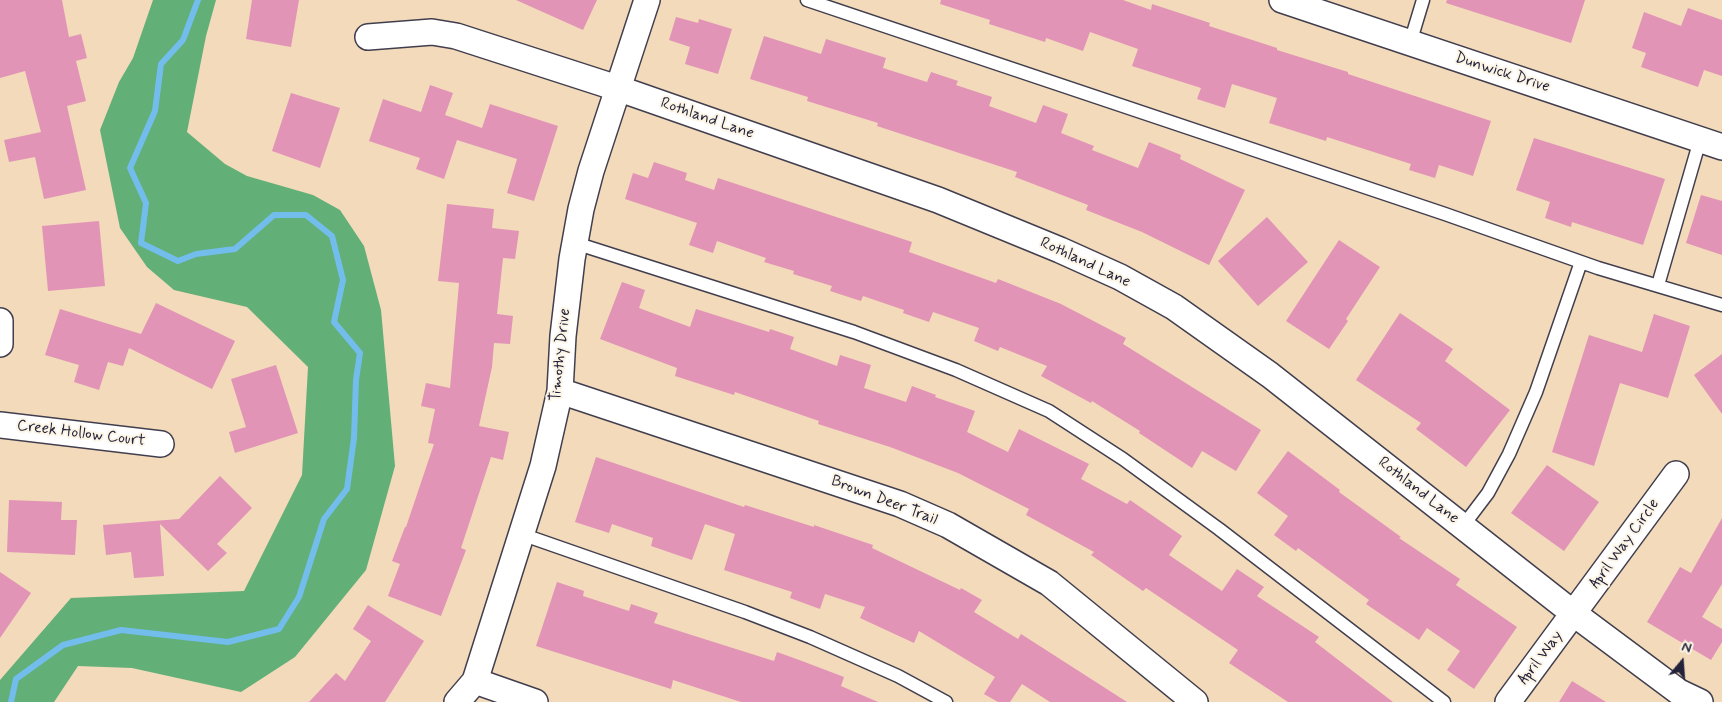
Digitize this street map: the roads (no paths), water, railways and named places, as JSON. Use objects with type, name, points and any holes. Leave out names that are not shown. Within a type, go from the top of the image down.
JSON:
[{"type":"street","name":"Timothy Drive","points":[[457,702],[475,681],[543,466],[560,391],[563,336],[581,209],[590,170],[647,0]]},
{"type":"street","name":"Dunwick Drive","points":[[1282,0],[1711,143]]},
{"type":"street","name":"Rothland Lane","points":[[368,37],[432,32],[456,36],[617,88],[938,200],[1120,277],[1174,307],[1270,375],[1574,613],[1680,692],[1700,702]]},
{"type":"street","points":[[0,321],[0,344]]},
{"type":"street","name":"Brown Deer Trail","points":[[560,391],[900,504],[948,526],[1049,584],[1195,702]]},
{"type":"street","name":"Creek Hollow Court","points":[[0,425],[162,444]]},
{"type":"street","name":"April Way Circle","points":[[1574,613],[1676,474]]},
{"type":"street","name":"April Way","points":[[1508,702],[1574,613]]},
{"type":"street","points":[[475,681],[535,702]]},
{"type":"lane","points":[[807,0],[1445,214],[1581,262],[1722,305]]},
{"type":"lane","points":[[1410,43],[1423,0]]},
{"type":"lane","points":[[1658,285],[1711,143]]},
{"type":"lane","points":[[575,243],[854,332],[956,370],[1049,411],[1123,459],[1219,529],[1444,702]]},
{"type":"lane","points":[[1463,526],[1488,493],[1509,454],[1536,392],[1581,262]]},
{"type":"lane","points":[[521,534],[746,612],[810,637],[898,676],[946,702]]},
{"type":"waterway","points":[[11,702],[16,679],[63,645],[121,630],[228,642],[279,629],[299,597],[324,519],[347,489],[354,438],[356,380],[360,353],[334,322],[343,280],[332,236],[306,215],[274,215],[235,249],[196,254],[178,261],[141,243],[146,203],[130,168],[155,111],[161,64],[183,40],[198,0]]}]
